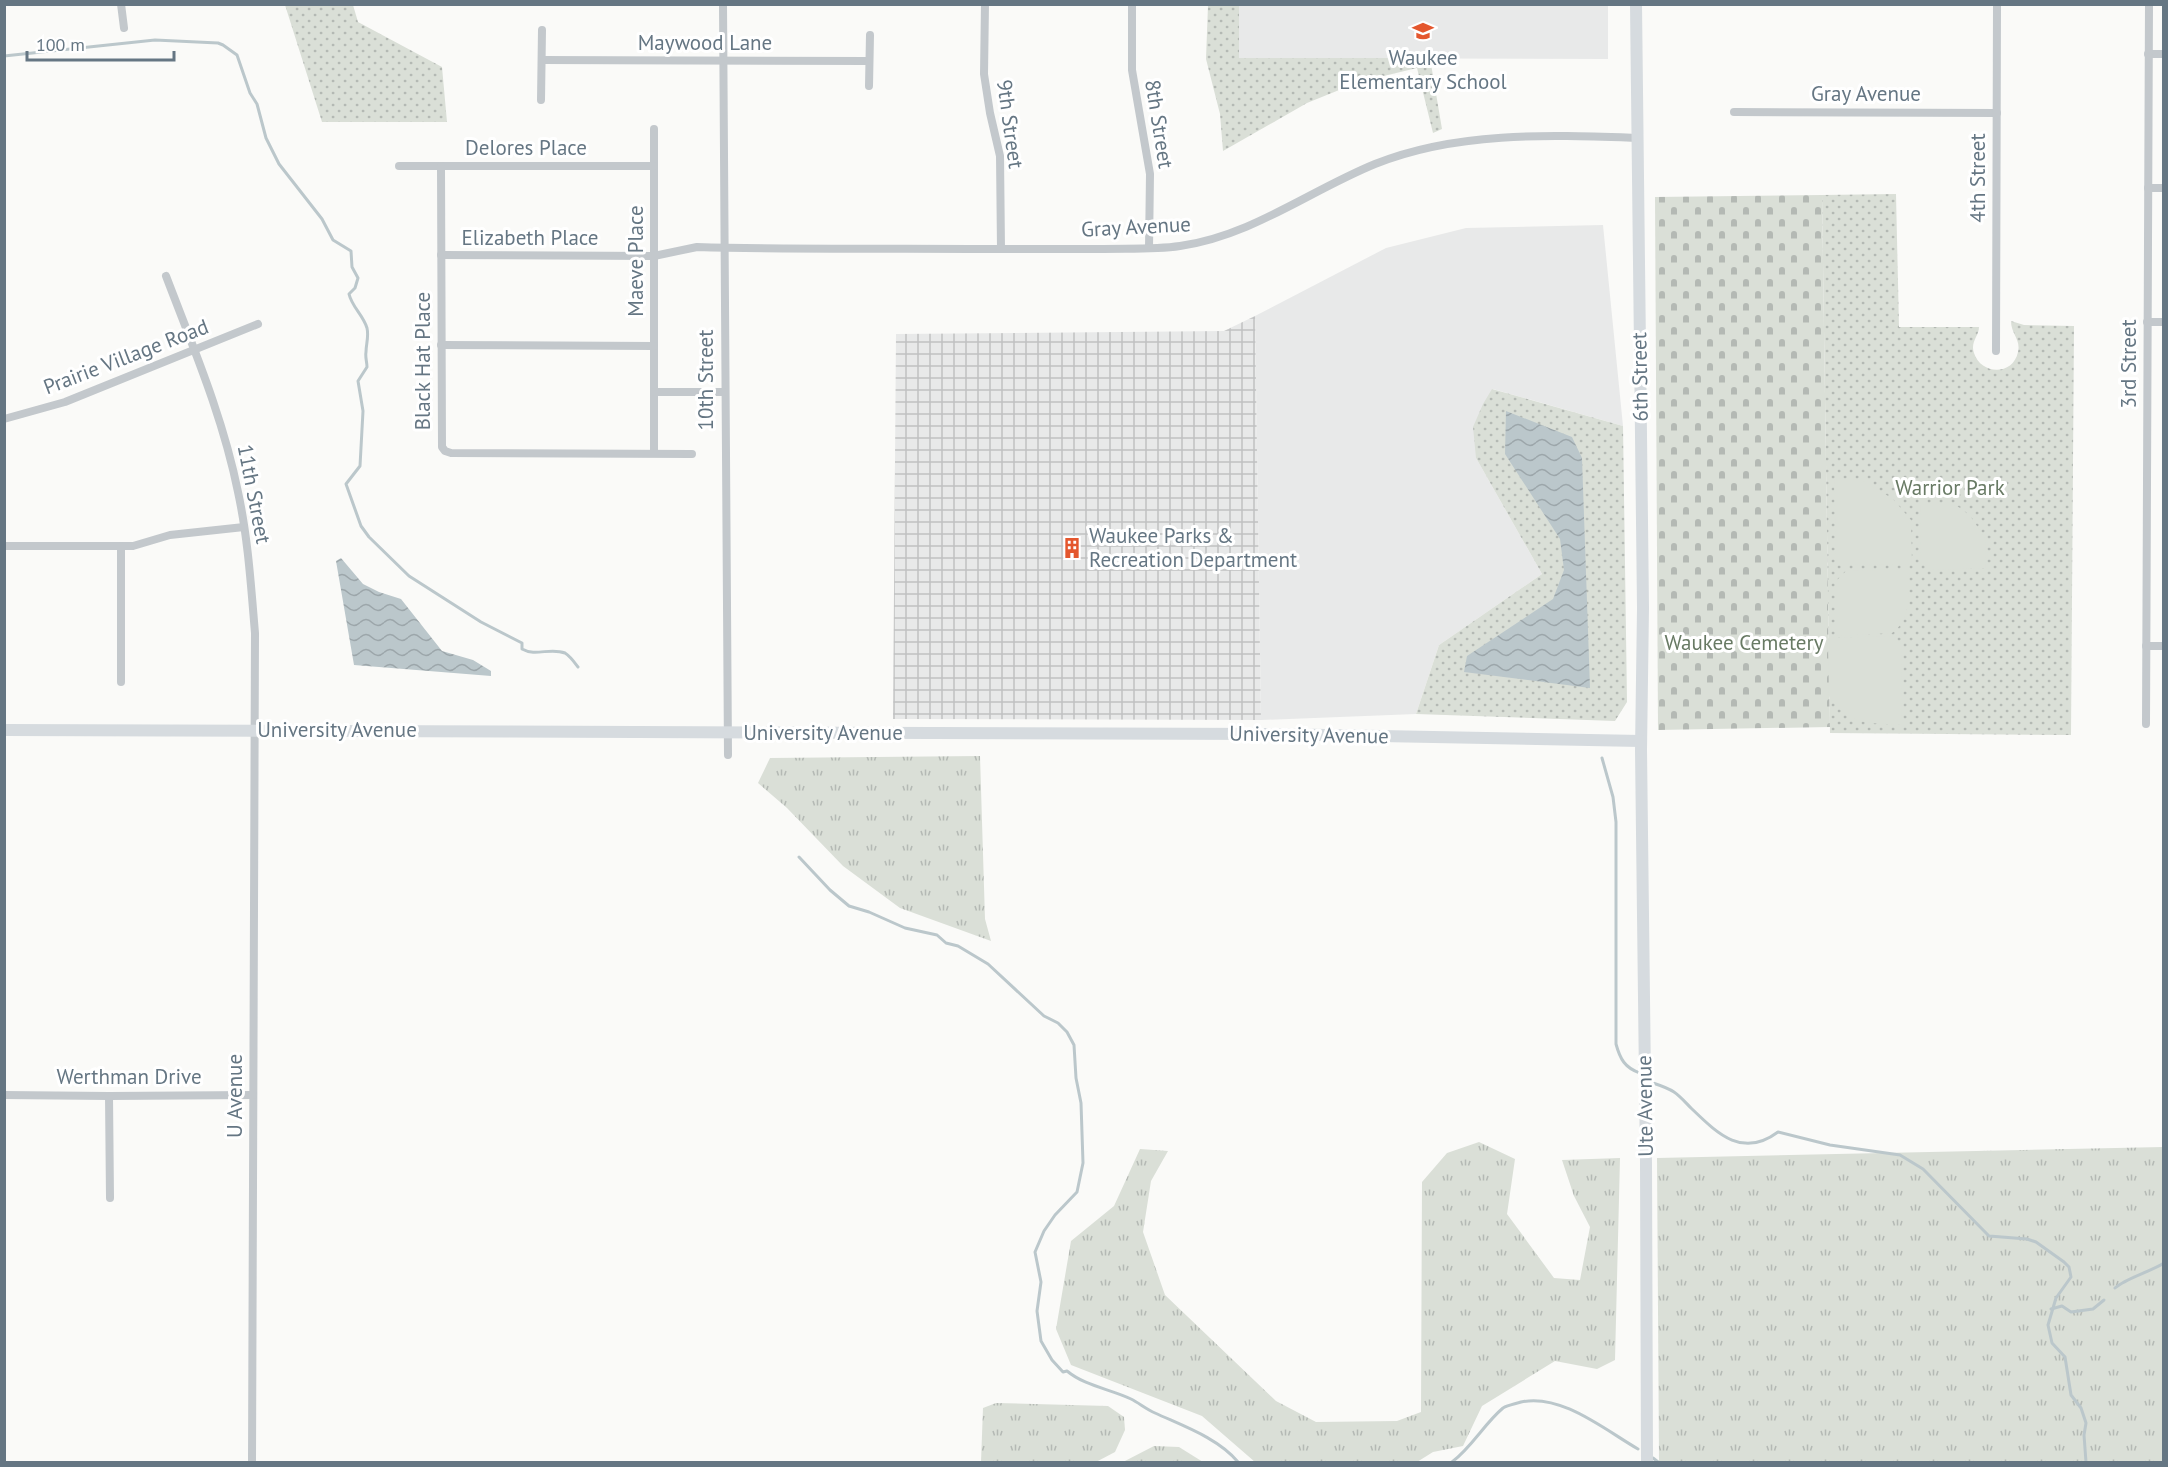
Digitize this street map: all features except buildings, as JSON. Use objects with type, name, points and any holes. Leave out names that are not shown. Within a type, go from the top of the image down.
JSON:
[{"type":"street","points":[[121,4],[124,28]]},
{"type":"street","name":"10th Street","points":[[723,4],[728,755]]},
{"type":"street","name":"9th Street","points":[[985,4],[984,74],[1000,156],[1001,249]]},
{"type":"street","name":"8th Street","points":[[1132,4],[1132,70],[1150,174],[1149,248]]},
{"type":"street","name":"6th Street","points":[[1636,4],[1643,608],[1641,746]]},
{"type":"street","name":"4th Street","points":[[1996,351],[1997,4]]},
{"type":"street","name":"3rd Street","points":[[2146,724],[2149,4]]},
{"type":"street","points":[[541,100],[542,30]]},
{"type":"street","points":[[869,86],[870,35]]},
{"type":"street","points":[[2148,54],[2163,54]]},
{"type":"street","name":"Maywood Lane","points":[[542,60],[869,62]]},
{"type":"street","name":"Gray Avenue","points":[[1734,112],[1996,113]]},
{"type":"street","name":"Maeve Place","points":[[654,129],[654,453]]},
{"type":"street","name":"Gray Avenue","points":[[724,248],[1001,249],[1180,246],[1210,239],[1260,222],[1314,192],[1376,164],[1421,150],[1482,139],[1544,136],[1637,138]]},
{"type":"street","name":"Delores Place","points":[[399,166],[654,166]]},
{"type":"street","name":"Black Hat Place","points":[[441,166],[442,447],[445,452],[692,454]]},
{"type":"street","points":[[2148,188],[2163,188]]},
{"type":"street","name":"Elizabeth Place","points":[[441,255],[654,256],[697,247],[724,248]]},
{"type":"street","name":"11th Street","points":[[166,276],[212,397],[228,449],[238,493],[249,559],[255,633],[254,730]]},
{"type":"street","points":[[2147,322],[2163,322]]},
{"type":"street","name":"Prairie Village Road","points":[[4,419],[65,402],[258,324]]},
{"type":"street","points":[[441,345],[654,346]]},
{"type":"street","points":[[654,392],[724,392]]},
{"type":"street","points":[[4,546],[133,546],[170,535],[244,527]]},
{"type":"street","points":[[121,546],[121,682]]},
{"type":"street","points":[[2146,646],[2163,646]]},
{"type":"street","name":"University Avenue","points":[[4,730],[1274,734],[1641,746]]},
{"type":"street","name":"U Avenue","points":[[252,1462],[254,730]]},
{"type":"street","name":"Ute Avenue","points":[[1641,746],[1647,1462]]},
{"type":"street","name":"Werthman Drive","points":[[4,1095],[253,1095]]},
{"type":"street","points":[[109,1096],[110,1198]]},
{"type":"shaded area","name":"Waukee Elementary School","points":[[1239,5],[1608,5],[1608,59],[1239,58]]},
{"type":"shaded area","points":[[1603,225],[1623,426],[1493,389],[1476,458],[1542,574],[1439,645],[1416,714],[1261,720],[1255,316],[1386,248],[1466,228]]},
{"type":"shaded area","points":[[1255,316],[1261,720],[893,719],[896,334],[1224,331]]},
{"type":"green space","points":[[285,5],[353,5],[358,22],[442,67],[447,122],[322,122]]},
{"type":"green space","points":[[1208,5],[1239,5],[1239,58],[1430,58],[1442,129],[1433,133],[1417,68],[1359,82],[1307,103],[1223,151],[1220,114],[1206,59]]},
{"type":"green space","name":"Warrior Park","points":[[1896,194],[1899,327],[1979,327],[1973,346],[1974,353],[1983,366],[1997,370],[2010,365],[2018,352],[2019,347],[2011,321],[2024,325],[2074,326],[2071,735],[1830,733],[1822,195]]},
{"type":"green space","name":"Waukee Cemetery","points":[[1822,195],[1830,727],[1658,730],[1655,197]]},
{"type":"green space","points":[[1492,389],[1623,426],[1627,702],[1615,721],[1416,714],[1439,645],[1542,574],[1476,458],[1473,427]]},
{"type":"green space","points":[[1834,478],[1862,480],[1893,499],[1911,520],[1912,564],[1845,565],[1836,557]]},
{"type":"green space","points":[[1920,503],[1951,503],[1971,517],[1985,538],[1986,568],[1931,570],[1921,561]]},
{"type":"green space","points":[[1909,569],[1906,612],[1903,620],[1892,633],[1837,636],[1837,580],[1846,571]]},
{"type":"green space","points":[[1892,636],[1901,645],[1902,725],[1869,723],[1853,718],[1829,696],[1828,638]]},
{"type":"green space","points":[[980,756],[985,919],[991,941],[900,908],[843,866],[787,808],[758,783],[770,758]]},
{"type":"green space","points":[[1479,1142],[1515,1159],[1507,1214],[1554,1278],[1580,1280],[1590,1227],[1574,1196],[1562,1160],[1620,1158],[1615,1360],[1597,1369],[1555,1361],[1482,1406],[1463,1446],[1433,1452],[1417,1462],[1255,1462],[1202,1416],[1071,1365],[1056,1329],[1071,1241],[1114,1206],[1140,1149],[1168,1151],[1151,1181],[1143,1232],[1165,1295],[1276,1401],[1316,1422],[1397,1421],[1421,1412],[1422,1182],[1447,1153]]},
{"type":"green space","points":[[2163,1147],[2163,1462],[1659,1462],[1657,1158]]},
{"type":"green space","points":[[996,1403],[1108,1406],[1124,1417],[1125,1430],[1115,1452],[1096,1462],[981,1462],[983,1408]]},
{"type":"green space","points":[[1154,1446],[1179,1447],[1203,1462],[1123,1462]]},
{"type":"water","points":[[1506,411],[1572,437],[1582,458],[1590,688],[1464,672],[1467,656],[1553,599],[1564,570],[1560,539],[1505,454]]},
{"type":"water","points":[[341,558],[363,584],[401,599],[442,651],[473,660],[491,671],[491,676],[354,665],[336,561]]},
{"type":"waterway","points":[[4,56],[155,40],[218,43],[237,55],[250,93],[257,104],[266,138],[279,164],[322,219],[333,240],[351,251],[352,267],[358,278],[355,288],[349,294],[365,323],[368,334],[367,367],[358,381],[363,411],[360,466],[346,484],[361,526],[369,537],[409,576],[481,622],[522,643],[522,649],[533,652],[559,651],[571,658],[578,667]]},
{"type":"waterway","points":[[1602,758],[1613,797],[1616,822],[1616,1044],[1624,1062],[1640,1073]]},
{"type":"waterway","points":[[799,857],[830,890],[849,906],[905,928],[937,935],[946,943],[958,946],[988,964],[1044,1016],[1058,1023],[1067,1032],[1074,1045],[1076,1078],[1081,1103],[1083,1163],[1077,1192],[1055,1215],[1044,1231],[1035,1252],[1041,1282],[1037,1311],[1041,1341],[1052,1360],[1063,1372],[1067,1371],[1090,1384],[1131,1399],[1200,1433],[1221,1446],[1238,1462]]},
{"type":"waterway","points":[[1653,1083],[1674,1092],[1710,1126],[1731,1140],[1753,1143],[1765,1140],[1778,1132],[1830,1145],[1900,1155],[1923,1169],[1989,1236],[2027,1239],[2036,1242],[2064,1262],[2069,1267],[2071,1277],[2056,1298],[2048,1325],[2052,1343],[2065,1357],[2071,1395],[2081,1408],[2086,1423],[2084,1435],[2086,1462]]},
{"type":"waterway","points":[[2115,1288],[2164,1263]]},
{"type":"waterway","points":[[2051,1309],[2062,1306],[2071,1312],[2093,1309],[2104,1300]]},
{"type":"waterway","points":[[1452,1462],[1503,1408],[1521,1402],[1552,1403],[1567,1408],[1597,1423],[1638,1449]]},
{"type":"waterway","points":[[1653,1458],[1658,1462]]},
{"type":"place","name":"Waukee Elementary School","points":[[1423,31]]},
{"type":"place","name":"Waukee Parks & Recreation Department","points":[[1072,548]]}]
